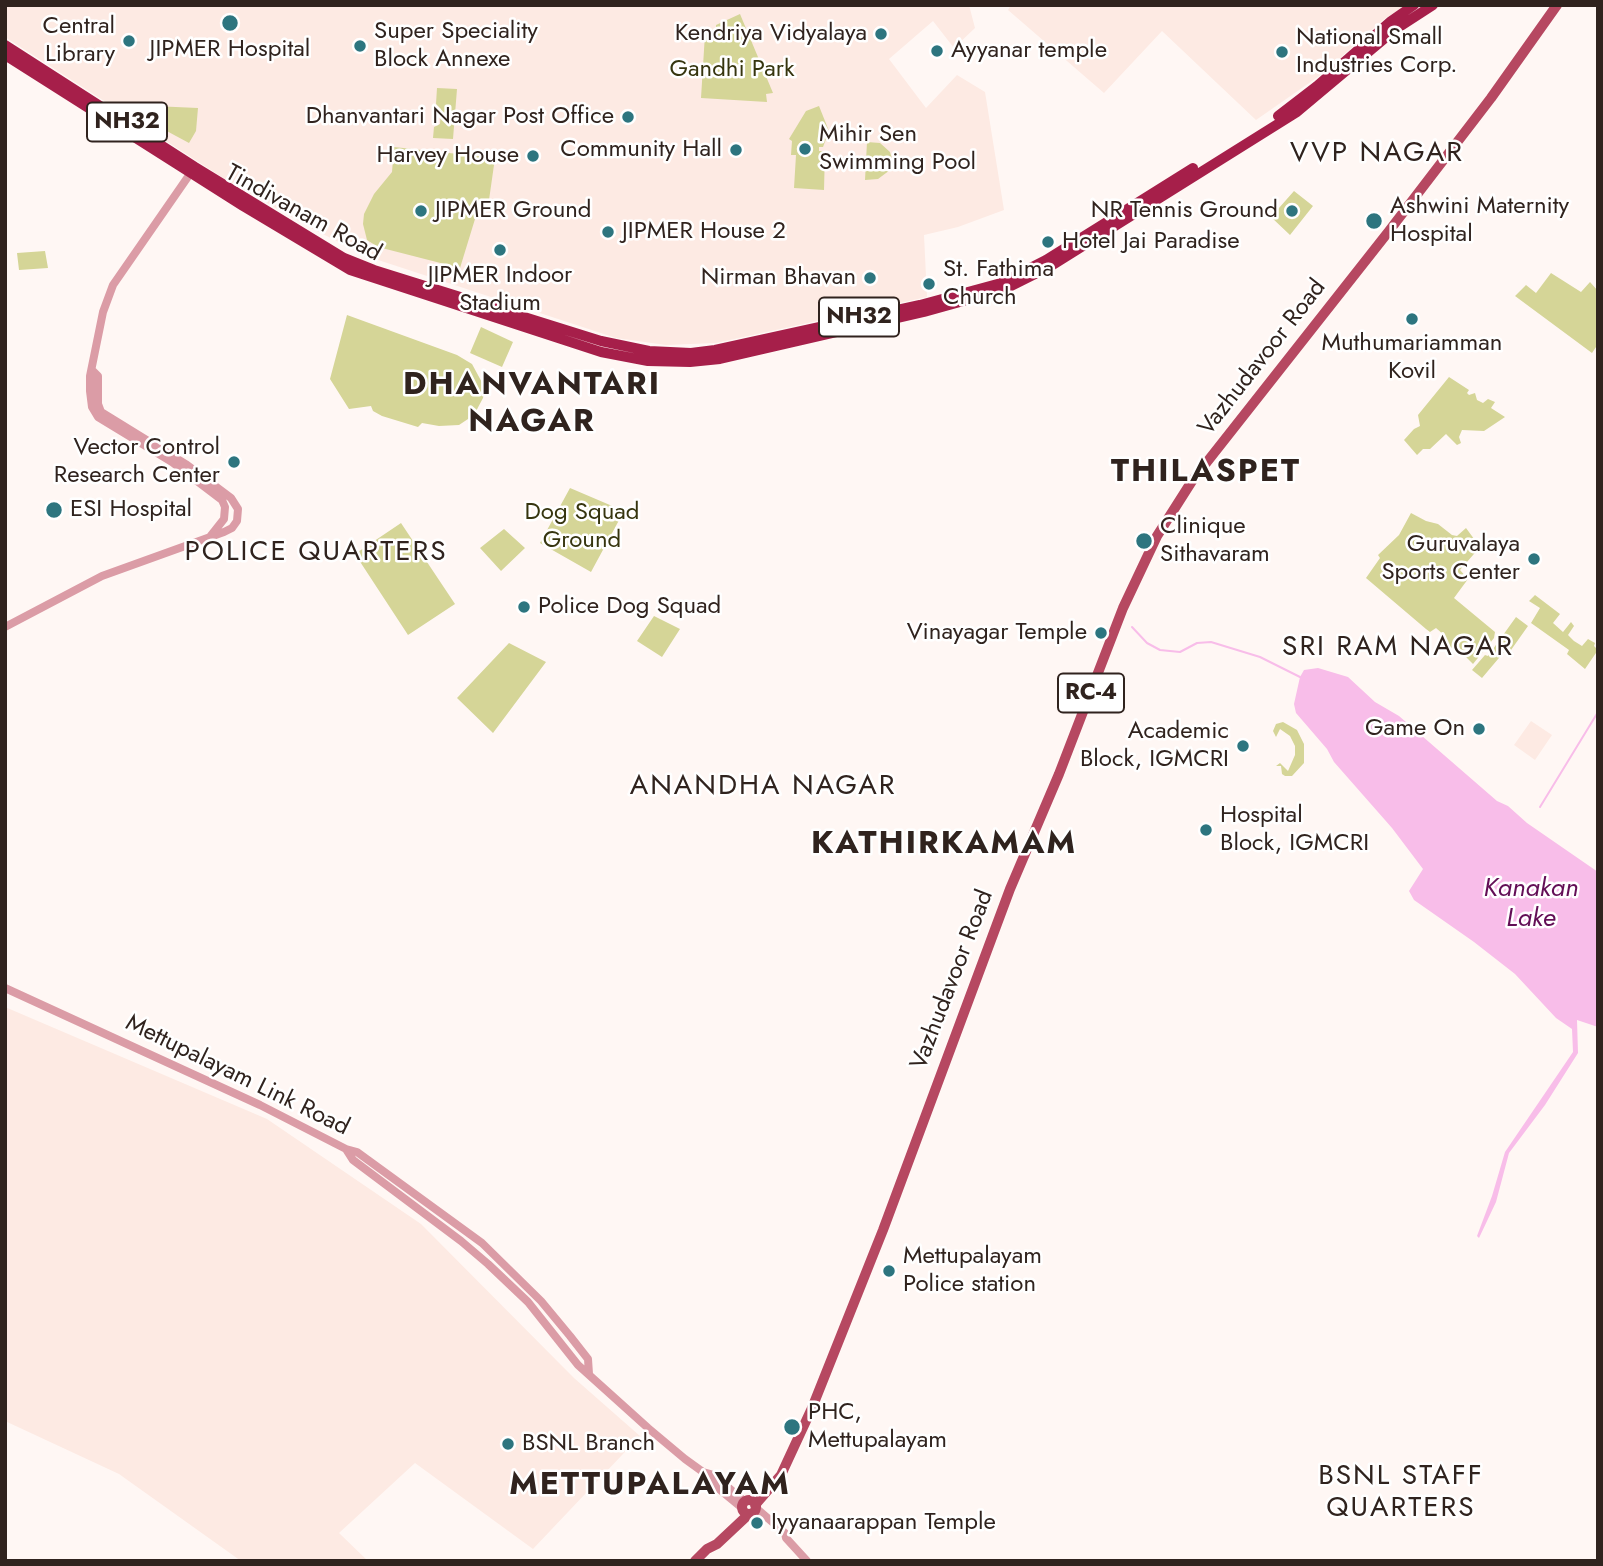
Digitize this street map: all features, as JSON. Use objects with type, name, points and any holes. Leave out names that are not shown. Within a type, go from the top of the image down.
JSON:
[{"type":"highway","name":"NH32","points":[[482,309],[623,347],[691,353],[715,350],[1001,283],[1046,260],[1280,115],[1391,21],[1414,5]]},
{"type":"highway","name":"Tindivanam Road","points":[[193,170],[248,200],[328,250],[355,263],[482,309],[610,354],[648,361],[690,362],[720,359],[989,295],[1051,266],[1297,112],[1396,29],[1433,5]]},
{"type":"highway","name":"Tindivanam Road","points":[[5,45],[71,92],[350,270],[482,309]]},
{"type":"highway","name":"Tindivanam Road","points":[[5,55],[71,92]]},
{"type":"main road","name":"Vazhudavoor Road","points":[[750,1508],[782,1469],[799,1440],[900,1184],[1010,889],[1059,774],[1123,608],[1157,536],[1192,481],[1491,98],[1557,5]]},
{"type":"main road","points":[[695,1561],[707,1549],[717,1544],[750,1508]]},
{"type":"street","points":[[193,170],[113,285],[103,312],[90,376],[91,400],[98,417],[172,462],[222,500],[225,507],[224,519],[209,538]]},
{"type":"street","points":[[5,627],[103,576],[233,528],[238,514],[235,503],[187,465],[102,412],[98,404],[98,376],[93,370]]},
{"type":"street","name":"Mettupalayam Link Road","points":[[5,988],[260,1105],[346,1149],[358,1152],[482,1242],[566,1330],[588,1359],[589,1374],[648,1428],[704,1472],[708,1480],[750,1508]]},
{"type":"street","points":[[750,1508],[786,1538],[807,1561]]},
{"type":"shaded area","points":[[5,5],[969,5],[975,28],[954,48],[933,21],[889,59],[926,108],[957,75],[985,92],[1004,210],[958,227],[924,235],[927,297],[716,343],[666,345],[616,338],[366,256],[311,228],[228,181],[5,37]]},
{"type":"shaded area","points":[[1011,5],[1406,5],[1383,20],[1322,74],[1256,120],[1162,31],[1104,93],[1008,10]]},
{"type":"shaded area","points":[[1531,721],[1552,735],[1535,760],[1514,745]]},
{"type":"shaded area","points":[[5,1007],[267,1119],[421,1224],[574,1378],[640,1436],[533,1549],[415,1463],[339,1533],[368,1561],[241,1561],[119,1474],[5,1421]]},
{"type":"green space","name":"Gandhi Park","points":[[740,14],[773,93],[766,94],[767,102],[701,98],[705,34],[716,28],[716,25]]},
{"type":"green space","points":[[437,88],[457,89],[453,139],[433,138],[434,127],[440,124],[441,109],[436,104]]},
{"type":"green space","points":[[153,106],[198,108],[196,131],[189,143],[163,129],[153,120]]},
{"type":"green space","name":"Mihir Sen Swimming Pool","points":[[819,106],[829,131],[823,147],[819,147],[819,151],[825,151],[824,190],[794,188],[796,155],[791,155],[792,141],[789,139],[806,111]]},
{"type":"green space","points":[[867,142],[880,143],[890,152],[890,170],[878,179],[865,180]]},
{"type":"green space","name":"JIPMER Ground","points":[[394,147],[495,158],[488,207],[479,206],[460,268],[378,247],[367,240],[363,224],[364,214],[374,194],[392,172]]},
{"type":"green space","name":"NR Tennis Ground","points":[[1294,191],[1313,206],[1290,235],[1271,217]]},
{"type":"green space","points":[[45,251],[48,268],[19,270],[17,253]]},
{"type":"green space","points":[[1551,273],[1581,292],[1590,282],[1598,291],[1598,344],[1592,353],[1515,296],[1526,285],[1536,293]]},
{"type":"green space","points":[[347,315],[457,355],[472,364],[485,388],[474,415],[459,425],[422,423],[418,427],[382,416],[373,411],[371,406],[349,409],[330,379]]},
{"type":"green space","points":[[481,327],[513,342],[502,367],[470,353]]},
{"type":"green space","points":[[1449,377],[1469,390],[1469,395],[1475,393],[1477,400],[1483,403],[1488,399],[1495,402],[1491,408],[1505,417],[1484,431],[1462,430],[1459,437],[1461,443],[1457,445],[1446,434],[1430,449],[1423,449],[1417,455],[1404,440],[1420,426],[1418,415]]},
{"type":"green space","name":"Dog Squad Ground","points":[[570,488],[624,511],[591,572],[540,543]]},
{"type":"green space","points":[[1411,513],[1438,524],[1452,535],[1457,536],[1466,528],[1480,547],[1460,570],[1468,579],[1454,598],[1495,632],[1494,638],[1473,664],[1454,645],[1451,648],[1441,641],[1444,635],[1436,628],[1430,632],[1366,578],[1380,558],[1378,555],[1399,535]]},
{"type":"green space","points":[[401,523],[455,604],[408,635],[355,554]]},
{"type":"green space","points":[[504,529],[525,548],[501,571],[480,548]]},
{"type":"green space","points":[[1535,595],[1560,614],[1553,623],[1563,632],[1571,622],[1574,626],[1568,635],[1574,641],[1582,646],[1588,639],[1595,643],[1594,646],[1598,650],[1585,669],[1567,654],[1569,650],[1531,623],[1540,608],[1529,601]]},
{"type":"green space","points":[[654,616],[680,629],[662,657],[637,641]]},
{"type":"green space","points":[[1516,617],[1528,626],[1511,650],[1504,652],[1482,678],[1472,670],[1485,655],[1488,656]]},
{"type":"green space","points":[[509,643],[546,662],[493,733],[457,698]]},
{"type":"green space","points":[[1283,722],[1297,730],[1304,744],[1304,763],[1292,776],[1285,776],[1281,766],[1276,766],[1280,763],[1288,771],[1295,755],[1295,746],[1290,736],[1280,729],[1276,737],[1273,731],[1276,724]]},
{"type":"water","name":"Kanakan Lake","points":[[1318,668],[1348,677],[1375,702],[1399,716],[1497,801],[1508,806],[1527,823],[1598,872],[1598,1027],[1577,1020],[1578,1053],[1545,1105],[1509,1153],[1496,1202],[1479,1238],[1477,1236],[1505,1152],[1573,1052],[1572,1029],[1556,1018],[1515,974],[1414,900],[1409,891],[1423,869],[1296,713],[1294,704],[1300,677],[1304,670]]},
{"type":"waterway","points":[[1132,627],[1147,643],[1160,650],[1180,652],[1197,643],[1211,642],[1260,657],[1300,677]]},
{"type":"waterway","points":[[1540,807],[1598,712]]},
{"type":"place","name":"JIPMER Hospital","points":[[230,23]]},
{"type":"place","name":"Kendriya Vidyalaya","points":[[881,34]]},
{"type":"place","name":"Central Library","points":[[129,41]]},
{"type":"place","name":"Super Speciality Block Annexe","points":[[360,46]]},
{"type":"place","name":"Ayyanar temple","points":[[937,51]]},
{"type":"place","name":"National Small Industries Corp.","points":[[1282,52]]},
{"type":"place","name":"Dhanvantari Nagar Post Office","points":[[628,117]]},
{"type":"place","name":"Mihir Sen Swimming Pool","points":[[805,149]]},
{"type":"place","name":"Community Hall","points":[[736,150]]},
{"type":"place","name":"Harvey House","points":[[533,156]]},
{"type":"place","name":"JIPMER Ground","points":[[421,211]]},
{"type":"place","name":"NR Tennis Ground","points":[[1292,211]]},
{"type":"place","name":"Ashwini Maternity Hospital","points":[[1374,221]]},
{"type":"place","name":"JIPMER House 2","points":[[608,232]]},
{"type":"place","name":"Hotel Jai Paradise","points":[[1048,242]]},
{"type":"place","name":"JIPMER Indoor Stadium","points":[[500,250]]},
{"type":"place","name":"Nirman Bhavan","points":[[870,278]]},
{"type":"place","name":"St. Fathima Church","points":[[929,284]]},
{"type":"place","name":"Muthumariamman Kovil","points":[[1412,319]]},
{"type":"place","name":"Vector Control Research Center","points":[[234,462]]},
{"type":"place","name":"ESI Hospital","points":[[54,510]]},
{"type":"place","name":"Clinique Sithavaram","points":[[1144,541]]},
{"type":"place","name":"Guruvalaya Sports Center","points":[[1534,559]]},
{"type":"place","name":"Police Dog Squad","points":[[524,607]]},
{"type":"place","name":"Vinayagar Temple","points":[[1101,633]]},
{"type":"place","name":"Game On","points":[[1479,729]]},
{"type":"place","name":"Academic Block, IGMCRI","points":[[1243,746]]},
{"type":"place","name":"Hospital Block, IGMCRI","points":[[1206,830]]},
{"type":"place","name":"Mettupalayam Police station","points":[[889,1271]]},
{"type":"place","name":"PHC, Mettupalayam","points":[[792,1427]]},
{"type":"place","name":"BSNL Branch","points":[[508,1444]]},
{"type":"place","name":"Iyyanaarappan Temple","points":[[757,1523]]},
{"type":"district","name":"VVP NAGAR","points":[[1377,154]]},
{"type":"district","name":"DHANVANTARI NAGAR","points":[[532,404]]},
{"type":"district","name":"THILASPET","points":[[1206,473]]},
{"type":"district","name":"POLICE QUARTERS","points":[[316,553]]},
{"type":"district","name":"SRI RAM NAGAR","points":[[1398,648]]},
{"type":"district","name":"ANANDHA NAGAR","points":[[763,787]]},
{"type":"district","name":"KATHIRKAMAM","points":[[944,845]]},
{"type":"district","name":"METTUPALAYAM","points":[[650,1486]]},
{"type":"district","name":"BSNL STAFF QUARTERS","points":[[1401,1493]]}]
